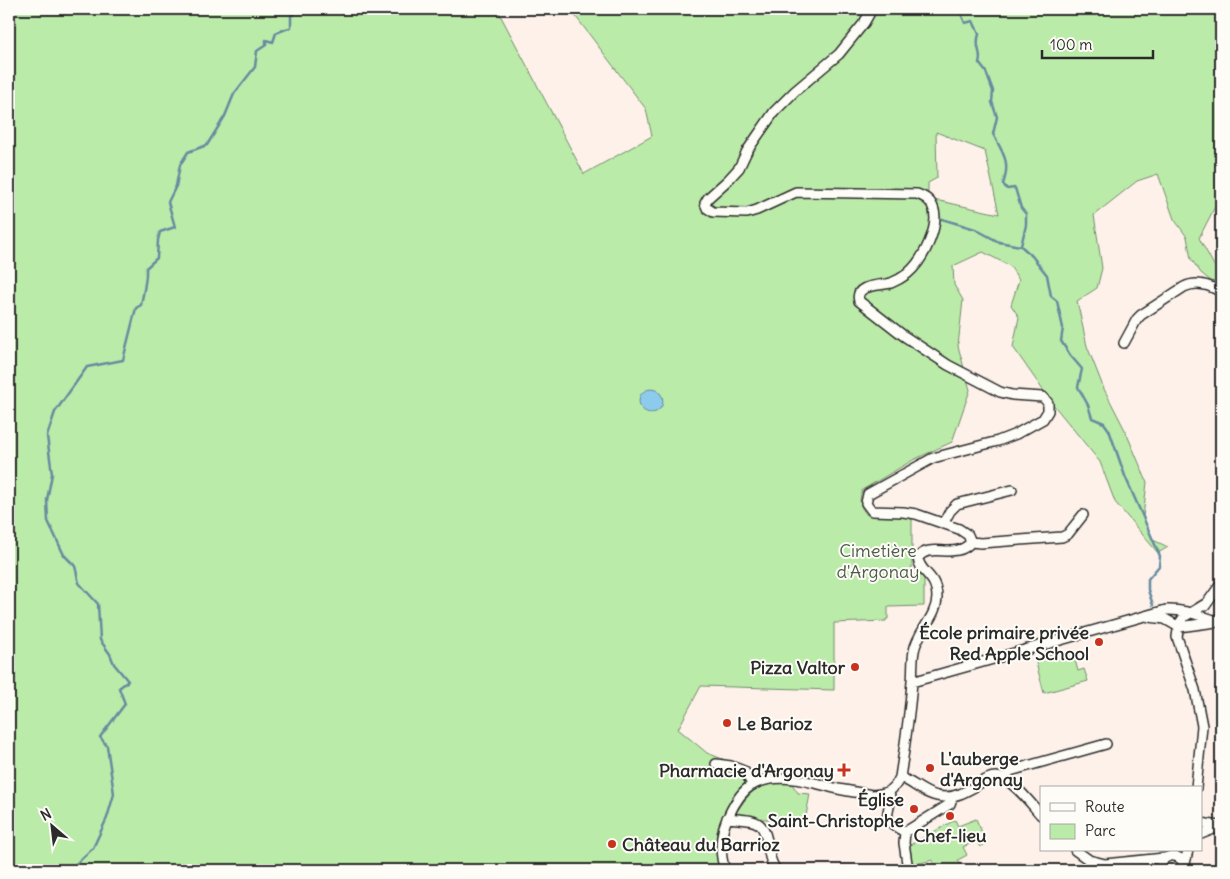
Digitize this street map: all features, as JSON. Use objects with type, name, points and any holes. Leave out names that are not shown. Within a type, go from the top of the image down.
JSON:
[{"type":"street","points":[[872,9],[864,23],[839,54],[795,91],[774,112],[747,151],[739,168],[705,203],[713,212],[747,213],[796,192],[917,194],[931,203],[934,211],[930,241],[925,254],[913,268],[900,278],[886,284],[865,288],[858,296],[861,304],[904,336],[948,364],[1000,392],[1043,398],[1049,406],[1048,412],[1043,419],[1016,434],[998,441],[933,458],[872,491],[866,498],[867,506],[872,511],[909,513],[964,532],[968,535],[971,542]]},
{"type":"street","points":[[1124,343],[1141,315],[1184,287],[1197,284],[1212,287],[1221,292]]},
{"type":"street","points":[[944,524],[950,511],[957,504],[1012,490]]},
{"type":"street","points":[[971,542],[981,544],[1062,537],[1068,534],[1083,515]]},
{"type":"street","points":[[725,870],[721,846],[727,818],[741,796],[752,785],[771,779],[788,778],[872,795],[886,793],[896,786],[900,777],[914,651],[916,643],[934,610],[937,598],[932,578],[921,567],[918,558],[929,551],[948,552],[961,550],[967,548],[971,542]]},
{"type":"street","points":[[1196,786],[1202,726],[1195,690],[1177,637],[1184,617],[1195,613],[1207,603],[1221,584]]},
{"type":"street","points":[[912,682],[1166,610],[1195,613],[1221,622]]},
{"type":"street","points":[[1182,650],[1183,638],[1195,613]]},
{"type":"street","points":[[1144,616],[1165,620],[1179,627],[1221,622]]},
{"type":"street","points":[[1004,778],[1010,771],[1106,744]]},
{"type":"street","points":[[716,764],[744,771],[752,785]]},
{"type":"street","points":[[900,777],[925,793],[944,797],[959,795],[992,777],[1004,778],[1040,814]]},
{"type":"street","points":[[886,793],[890,803],[887,810],[888,818],[892,825],[904,832]]},
{"type":"street","points":[[904,832],[950,804],[953,796]]},
{"type":"street","points":[[727,818],[753,821],[763,827],[766,831],[770,860],[776,870]]},
{"type":"street","points":[[1202,823],[1220,826]]},
{"type":"street","points":[[1202,834],[1220,826]]},
{"type":"street","points":[[904,832],[908,870]]},
{"type":"street","points":[[1078,852],[1095,866],[1164,858],[1176,853],[1185,867]]},
{"type":"street","points":[[1185,867],[1188,852]]},
{"type":"street","points":[[1143,859],[1159,870],[1164,858]]},
{"type":"green space","name":"Cimetière d'Argonay","points":[[9,9],[497,9],[584,174],[652,136],[646,109],[570,9],[1221,9],[1221,183],[1219,199],[1199,238],[1221,278],[1221,289],[1201,273],[1191,259],[1187,237],[1174,219],[1158,174],[1137,181],[1094,215],[1102,268],[1097,288],[1077,301],[1087,346],[1104,389],[1125,430],[1147,482],[1143,517],[1153,540],[1168,547],[1158,553],[1115,502],[1100,462],[1052,403],[1013,347],[1019,317],[1011,305],[1019,280],[1010,266],[983,252],[953,266],[954,285],[963,300],[958,346],[970,390],[952,442],[913,460],[862,490],[860,497],[862,509],[867,515],[912,517],[912,575],[924,575],[924,606],[888,607],[888,619],[886,621],[834,623],[834,690],[701,686],[678,729],[707,753],[759,773],[741,792],[731,807],[721,854],[731,870],[9,870]],"holes":[[[936,132],[985,151],[999,214],[928,200],[928,183],[937,178]]]},
{"type":"green space","points":[[1061,652],[1075,660],[1078,671],[1084,669],[1088,681],[1044,693],[1035,659]]},
{"type":"green space","points":[[785,782],[792,784],[798,793],[810,794],[805,821],[745,818],[736,813],[755,790],[775,783]]},
{"type":"green space","points":[[976,819],[987,843],[980,847],[976,841],[963,847],[967,855],[958,860],[963,870],[933,870],[933,860],[912,865],[910,845],[955,820],[958,826]]},
{"type":"water","points":[[651,389],[659,393],[663,401],[659,409],[651,413],[643,409],[639,401],[643,393]]},
{"type":"waterway","points":[[75,870],[76,864],[93,848],[107,818],[114,794],[107,746],[100,737],[125,704],[119,688],[128,681],[114,664],[110,654],[100,640],[98,604],[79,583],[75,566],[64,555],[48,521],[47,500],[52,474],[47,436],[55,412],[87,367],[123,360],[136,308],[141,305],[146,268],[157,258],[160,232],[175,227],[168,202],[176,186],[180,165],[188,152],[207,145],[225,116],[234,94],[255,67],[257,51],[266,45],[266,40],[273,42],[276,33],[291,27],[291,16],[298,9]]},
{"type":"waterway","points":[[959,9],[965,23],[973,21],[979,34],[977,43],[980,56],[979,63],[986,72],[993,91],[992,102],[997,117],[993,134],[1003,152],[1006,164],[1003,184],[1007,189],[1015,188],[1021,208],[1026,214],[1026,225],[1021,246],[1032,256],[1047,275],[1051,296],[1057,301],[1063,328],[1061,341],[1082,369],[1078,387],[1088,405],[1092,418],[1104,423],[1109,430],[1125,476],[1160,556],[1159,566],[1148,579],[1148,590],[1153,605]]},
{"type":"waterway","points":[[942,219],[975,229],[999,242],[1020,246]]},
{"type":"place","name":"École primaire privée Red Apple School","points":[[1099,642]]},
{"type":"place","name":"Pizza Valtor","points":[[855,667]]},
{"type":"place","name":"Le Barioz","points":[[727,723]]},
{"type":"place","name":"L'auberge d'Argonay","points":[[930,768]]},
{"type":"place","name":"Pharmacie d'Argonay","points":[[844,770]]},
{"type":"place","name":"Église Saint-Christophe","points":[[914,809]]},
{"type":"place","name":"Chef-lieu","points":[[950,816]]},
{"type":"place","name":"Château du Barrioz","points":[[612,844]]}]
